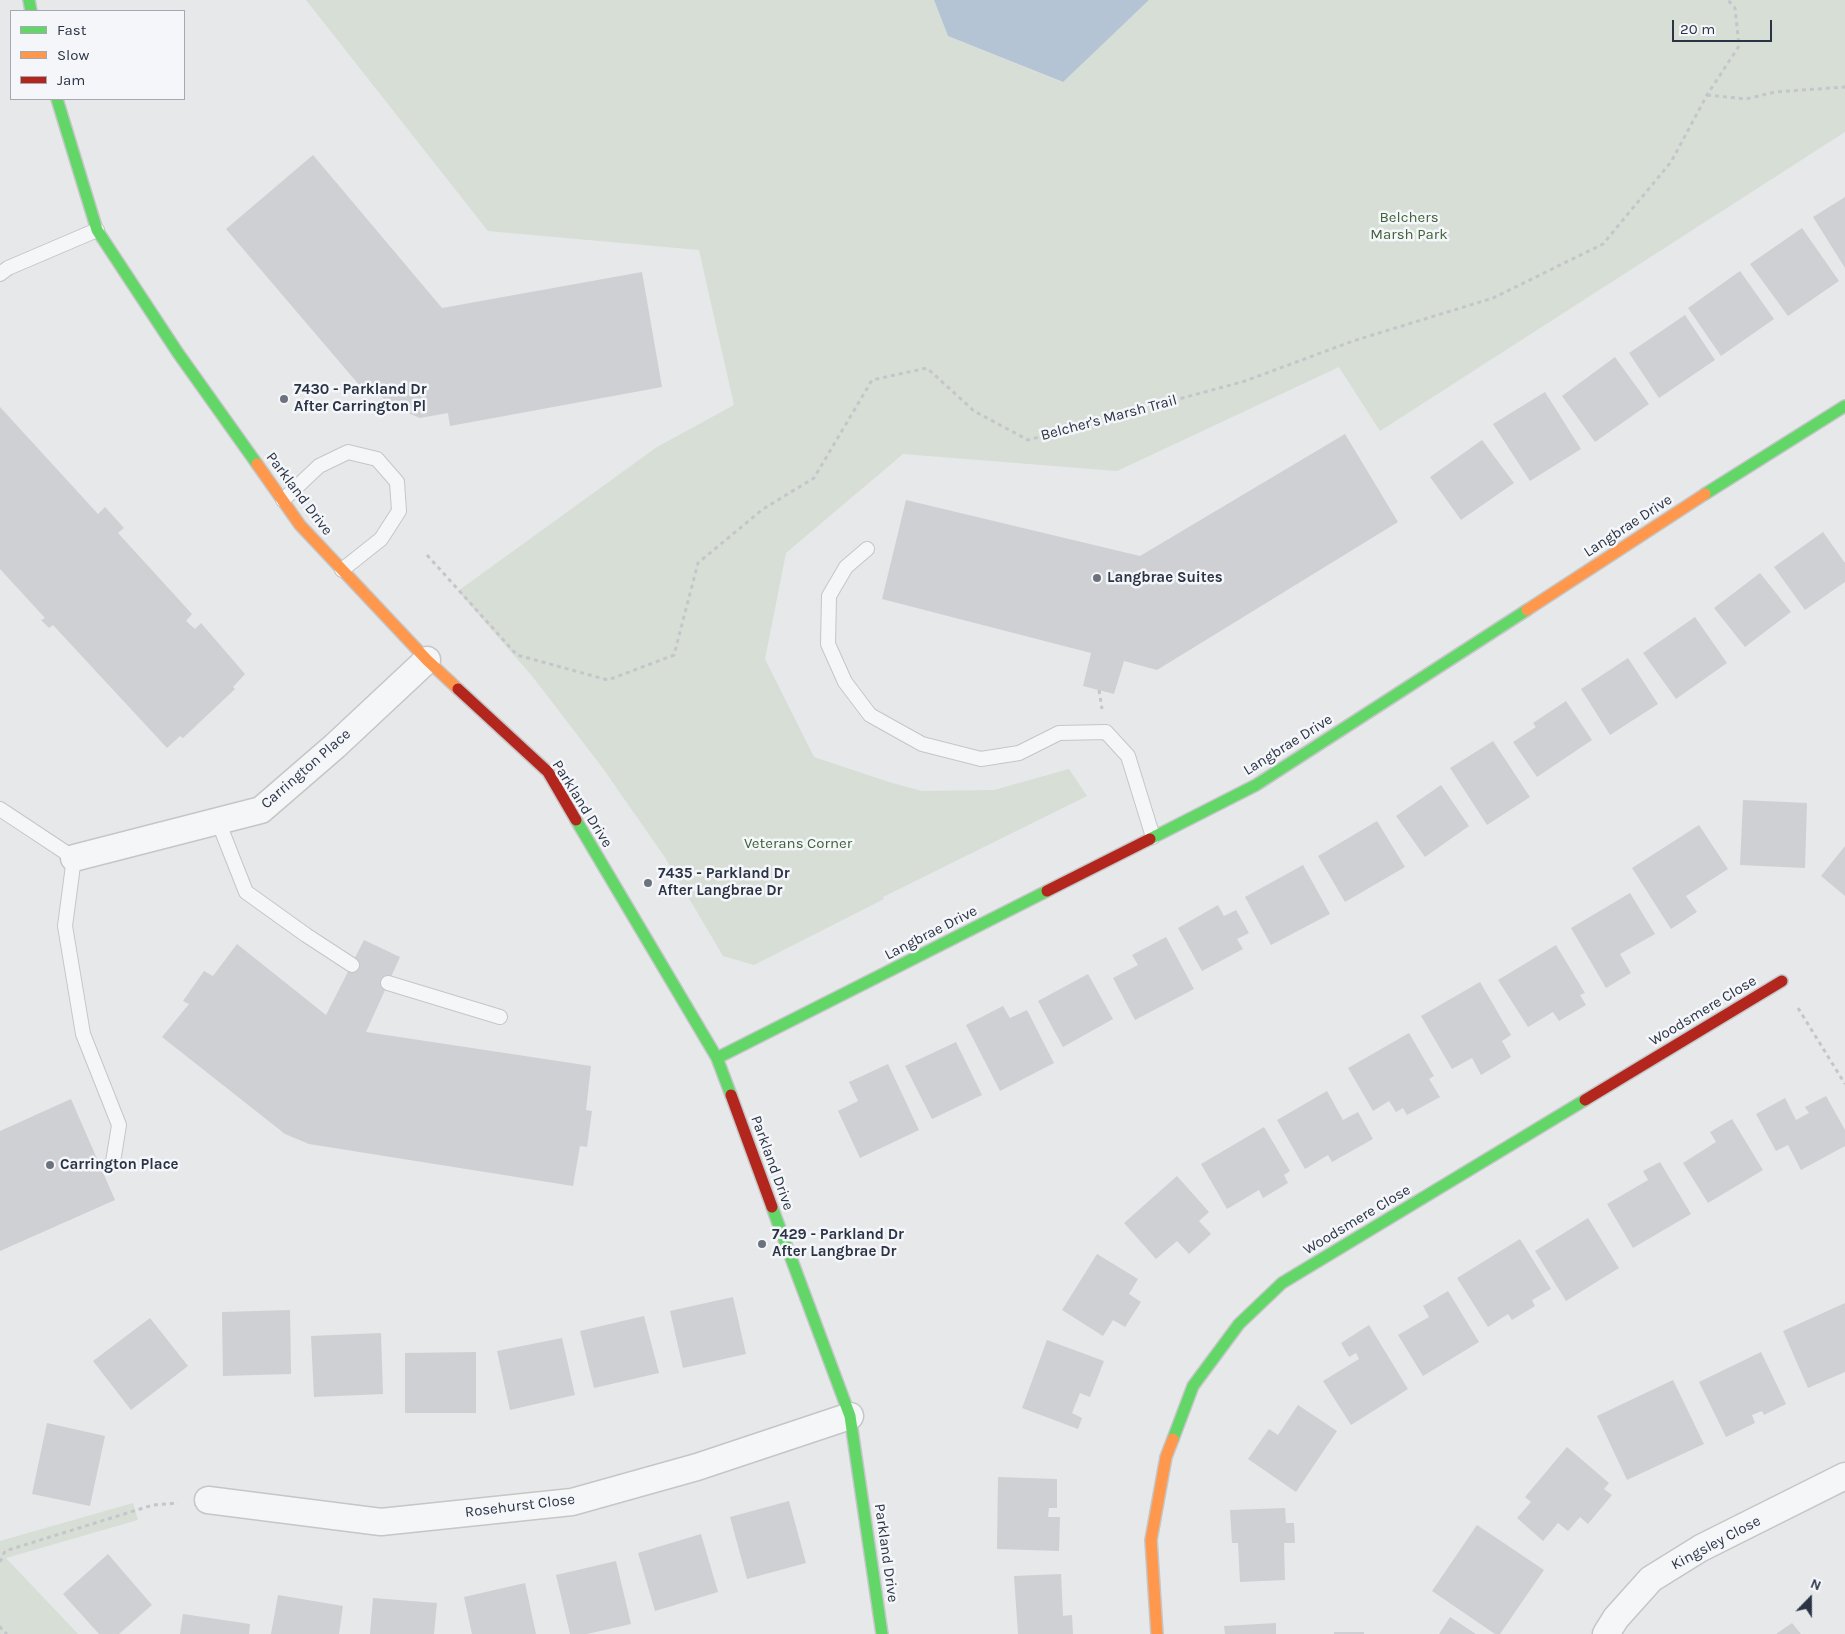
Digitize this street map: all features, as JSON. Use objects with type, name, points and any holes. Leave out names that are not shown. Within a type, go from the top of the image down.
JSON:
[{"type":"street","name":"Parkland Drive","points":[[57,100],[97,230],[178,353],[300,525],[428,660],[548,772],[717,1058],[850,1416],[882,1634]]},
{"type":"street","name":"Langbrae Drive","points":[[717,1058],[1256,785],[1845,406]]},
{"type":"street","name":"Carrington Place","points":[[74,858],[261,810],[335,746],[428,660]]},
{"type":"street","name":"Woodsmere Close","points":[[1157,1634],[1151,1540],[1166,1458],[1193,1386],[1238,1324],[1282,1283],[1782,981]]},
{"type":"street","name":"Rosehurst Close","points":[[208,1500],[381,1522],[572,1502],[697,1467],[850,1416]]},
{"type":"street","name":"Kingsley Close","points":[[1606,1634],[1616,1618],[1651,1579],[1701,1548],[1845,1476]]},
{"type":"lane","points":[[0,274],[8,268],[97,230]]},
{"type":"lane","points":[[283,500],[319,466],[348,452],[377,459],[397,482],[399,511],[381,539],[342,570]]},
{"type":"lane","points":[[867,549],[846,567],[829,596],[828,644],[845,682],[870,715],[922,744],[981,759],[1019,753],[1059,733],[1106,732],[1128,756],[1153,837]]},
{"type":"lane","points":[[0,809],[74,858],[65,926],[83,1034],[119,1125],[113,1162]]},
{"type":"lane","points":[[218,821],[246,892],[352,965]]},
{"type":"lane","points":[[388,983],[500,1017]]},
{"type":"path","name":"Belcher's Marsh Trail","points":[[427,555],[517,655],[608,680],[674,655],[698,563],[763,509],[814,478],[872,380],[927,368],[974,411],[1028,440],[1245,381],[1353,341],[1494,298],[1603,244],[1672,162],[1707,95],[1739,46],[1735,8],[1728,0]]},
{"type":"path","points":[[1707,95],[1746,99],[1775,92],[1845,87]]},
{"type":"path","points":[[1782,981],[1845,1084]]},
{"type":"path","points":[[0,1562],[5,1552],[153,1505],[208,1500]]},
{"type":"path","points":[[0,1626],[7,1634]]},
{"type":"green space","name":"Belchers Marsh Park","points":[[306,0],[934,0],[948,36],[1062,82],[1149,0],[1845,0],[1845,132],[1380,431],[1339,367],[1117,471],[903,454],[786,553],[765,659],[814,757],[922,791],[994,790],[1069,769],[1087,796],[883,897],[884,899],[754,965],[723,956],[664,856],[602,767],[532,676],[458,591],[657,447],[734,405],[699,250],[488,231]]},
{"type":"green space","points":[[133,1503],[138,1520],[6,1558],[78,1634],[0,1634],[0,1541]]},
{"type":"water","points":[[934,0],[1149,0],[1063,82],[948,36]]},
{"type":"building","points":[[313,155],[442,308],[642,272],[662,387],[450,426],[448,413],[420,418],[389,405],[374,387],[366,393],[226,229]]},
{"type":"building","points":[[1845,197],[1845,268],[1813,217]]},
{"type":"building","points":[[1802,228],[1839,281],[1788,316],[1750,264]]},
{"type":"building","points":[[1740,271],[1774,319],[1721,356],[1688,308]]},
{"type":"building","points":[[1685,315],[1715,360],[1659,398],[1629,353]]},
{"type":"building","points":[[1615,357],[1649,404],[1595,442],[1562,396]]},
{"type":"building","points":[[1545,392],[1581,449],[1530,481],[1493,424]]},
{"type":"building","points":[[0,407],[98,514],[105,507],[124,528],[118,533],[192,614],[186,621],[195,629],[201,623],[245,674],[233,687],[235,689],[183,738],[180,736],[167,748],[53,625],[49,628],[41,620],[45,618],[0,569]]},
{"type":"building","name":"Langbrae Suites","points":[[1345,434],[1398,522],[1157,670],[1124,661],[1114,694],[1083,686],[1091,653],[882,599],[906,500],[1140,556]]},
{"type":"building","points":[[1482,440],[1514,483],[1461,520],[1430,477]]},
{"type":"building","points":[[1823,532],[1845,563],[1845,582],[1805,610],[1774,567]]},
{"type":"building","points":[[1760,573],[1791,612],[1745,647],[1714,608]]},
{"type":"building","points":[[1695,617],[1727,663],[1676,699],[1643,653]]},
{"type":"building","points":[[1628,658],[1658,704],[1610,735],[1581,689]]},
{"type":"building","points":[[1566,701],[1592,740],[1537,777],[1513,742],[1536,727],[1533,723]]},
{"type":"building","points":[[1493,741],[1530,797],[1487,825],[1450,768]]},
{"type":"building","points":[[1441,785],[1469,826],[1425,857],[1396,816]]},
{"type":"building","points":[[1743,800],[1807,803],[1805,868],[1740,865]]},
{"type":"building","points":[[1377,821],[1405,867],[1345,902],[1318,856]]},
{"type":"building","points":[[1699,825],[1728,869],[1686,896],[1697,912],[1671,929],[1632,868]]},
{"type":"building","points":[[1845,846],[1845,896],[1821,876]]},
{"type":"building","points":[[1303,865],[1330,914],[1271,945],[1245,897]]},
{"type":"building","points":[[1630,893],[1655,934],[1620,954],[1631,973],[1606,988],[1571,928]]},
{"type":"building","points":[[1218,905],[1224,916],[1236,910],[1249,933],[1237,939],[1243,949],[1202,971],[1178,928]]},
{"type":"building","points":[[1166,937],[1194,989],[1135,1020],[1113,978],[1138,965],[1132,955]]},
{"type":"building","points":[[364,940],[400,957],[366,1032],[591,1066],[586,1110],[592,1111],[587,1147],[580,1146],[573,1186],[309,1144],[285,1134],[162,1037],[189,1004],[183,1001],[204,971],[213,976],[237,944],[326,1015]]},
{"type":"building","points":[[1556,945],[1585,993],[1580,995],[1586,1005],[1559,1021],[1553,1012],[1528,1027],[1498,980]]},
{"type":"building","points":[[1088,974],[1113,1019],[1063,1047],[1038,1001]]},
{"type":"building","points":[[1480,982],[1511,1035],[1502,1041],[1511,1057],[1481,1075],[1472,1058],[1452,1069],[1421,1016]]},
{"type":"building","points":[[1003,1006],[1010,1018],[1027,1010],[1054,1063],[1000,1091],[966,1025]]},
{"type":"building","points":[[1409,1033],[1434,1076],[1429,1079],[1440,1097],[1407,1115],[1403,1108],[1396,1112],[1389,1101],[1373,1111],[1348,1068]]},
{"type":"building","points":[[956,1042],[982,1095],[932,1119],[905,1066]]},
{"type":"building","points":[[888,1064],[919,1130],[860,1158],[838,1111],[858,1101],[849,1082]]},
{"type":"building","points":[[1327,1091],[1343,1120],[1358,1112],[1373,1139],[1332,1162],[1328,1155],[1305,1169],[1277,1120]]},
{"type":"building","points":[[1826,1096],[1845,1130],[1845,1146],[1801,1170],[1788,1145],[1776,1151],[1756,1114],[1785,1098],[1796,1120],[1809,1113],[1805,1107]]},
{"type":"building","name":"Carrington Place","points":[[71,1099],[115,1200],[0,1251],[0,1131]]},
{"type":"building","points":[[1732,1119],[1763,1170],[1708,1203],[1683,1163],[1716,1142],[1710,1132]]},
{"type":"building","points":[[1264,1127],[1290,1171],[1284,1175],[1288,1183],[1263,1198],[1259,1190],[1227,1209],[1201,1164]]},
{"type":"building","points":[[1660,1162],[1691,1214],[1633,1248],[1607,1204],[1648,1180],[1643,1171]]},
{"type":"building","points":[[1177,1176],[1209,1212],[1199,1221],[1211,1234],[1189,1254],[1177,1241],[1156,1259],[1124,1223]]},
{"type":"building","points":[[1588,1218],[1619,1268],[1566,1301],[1535,1251]]},
{"type":"building","points":[[1520,1239],[1551,1289],[1532,1300],[1535,1306],[1512,1320],[1508,1314],[1488,1327],[1457,1278]]},
{"type":"building","points":[[1097,1254],[1138,1279],[1129,1294],[1141,1302],[1125,1327],[1113,1320],[1103,1336],[1062,1310]]},
{"type":"building","points":[[1448,1291],[1479,1342],[1423,1376],[1398,1335],[1429,1317],[1423,1306]]},
{"type":"building","points":[[733,1297],[746,1354],[683,1368],[670,1311]]},
{"type":"building","points":[[1845,1303],[1845,1372],[1808,1388],[1783,1331]]},
{"type":"building","points":[[290,1310],[291,1374],[223,1376],[222,1312]]},
{"type":"building","points":[[644,1316],[659,1373],[594,1388],[580,1331]]},
{"type":"building","points":[[150,1318],[188,1366],[131,1410],[93,1361]]},
{"type":"building","points":[[1369,1325],[1408,1389],[1351,1425],[1323,1381],[1359,1359],[1356,1353],[1349,1357],[1341,1343]]},
{"type":"building","points":[[381,1333],[383,1394],[314,1397],[311,1336]]},
{"type":"building","points":[[562,1338],[575,1395],[510,1410],[497,1351]]},
{"type":"building","points":[[1047,1340],[1104,1361],[1090,1397],[1080,1393],[1072,1413],[1082,1418],[1078,1429],[1022,1408]]},
{"type":"building","points":[[476,1352],[476,1413],[405,1413],[405,1353]]},
{"type":"building","points":[[1761,1352],[1786,1404],[1764,1415],[1762,1411],[1752,1415],[1755,1423],[1726,1437],[1699,1382]]},
{"type":"building","points":[[1673,1380],[1704,1444],[1627,1480],[1597,1416]]},
{"type":"building","points":[[1298,1405],[1337,1431],[1296,1492],[1248,1459],[1269,1429],[1278,1435]]},
{"type":"building","points":[[47,1423],[105,1436],[90,1506],[32,1494]]},
{"type":"building","points":[[1567,1447],[1609,1483],[1604,1489],[1612,1495],[1588,1524],[1580,1517],[1568,1531],[1558,1523],[1543,1541],[1517,1518],[1531,1502],[1525,1497]]},
{"type":"building","points":[[998,1477],[1057,1479],[1057,1508],[1049,1508],[1048,1517],[1060,1517],[1059,1551],[997,1549]]},
{"type":"building","points":[[789,1501],[806,1563],[747,1579],[730,1517]]},
{"type":"building","points":[[1285,1508],[1286,1523],[1294,1523],[1295,1543],[1284,1543],[1285,1580],[1240,1582],[1238,1543],[1232,1543],[1230,1510]]},
{"type":"building","points":[[1477,1525],[1544,1570],[1500,1634],[1495,1634],[1432,1591]]},
{"type":"building","points":[[701,1534],[718,1592],[655,1611],[638,1553]]},
{"type":"building","points":[[108,1554],[152,1605],[119,1634],[99,1634],[63,1594]]},
{"type":"building","points":[[616,1561],[631,1624],[587,1634],[570,1634],[556,1575]]},
{"type":"building","points":[[1061,1574],[1063,1616],[1072,1615],[1073,1634],[1018,1634],[1014,1576]]},
{"type":"building","points":[[525,1583],[536,1634],[472,1634],[464,1597]]},
{"type":"building","points":[[278,1595],[343,1606],[339,1634],[271,1634]]},
{"type":"building","points":[[373,1598],[437,1603],[434,1634],[370,1634]]},
{"type":"building","points":[[183,1614],[250,1624],[249,1634],[180,1634]]},
{"type":"building","points":[[1450,1617],[1476,1634],[1439,1634]]},
{"type":"building","points":[[1276,1623],[1276,1634],[1225,1634],[1224,1626]]},
{"type":"building","points":[[1792,1623],[1801,1634],[1776,1634]]},
{"type":"building","points":[[1334,1632],[1364,1632],[1364,1634],[1334,1634]]},
{"type":"traffic: fast","points":[[29,0],[31,10]]},
{"type":"traffic: fast","points":[[57,100],[97,230],[178,353],[257,464]]},
{"type":"traffic: fast","points":[[1705,494],[1845,406]]},
{"type":"traffic: fast","points":[[1150,839],[1256,785],[1527,610]]},
{"type":"traffic: fast","points":[[576,820],[717,1058],[731,1095]]},
{"type":"traffic: fast","points":[[717,1058],[1047,891]]},
{"type":"traffic: fast","points":[[1173,1439],[1193,1386],[1239,1324],[1282,1283],[1585,1100]]},
{"type":"traffic: fast","points":[[772,1207],[850,1416],[882,1634]]},
{"type":"traffic: slow","points":[[257,464],[300,525],[427,660],[458,689]]},
{"type":"traffic: slow","points":[[1527,610],[1705,494]]},
{"type":"traffic: slow","points":[[1157,1634],[1151,1540],[1166,1457],[1173,1439]]},
{"type":"traffic: jam","points":[[458,689],[548,772],[576,820]]},
{"type":"traffic: jam","points":[[1047,891],[1150,839]]},
{"type":"traffic: jam","points":[[1585,1100],[1782,981]]},
{"type":"traffic: jam","points":[[731,1095],[772,1207]]},
{"type":"place","name":"7430 - Parkland Dr After Carrington Pl","points":[[284,399]]},
{"type":"place","name":"Langbrae Suites","points":[[1097,578]]},
{"type":"place","name":"7435 - Parkland Dr After Langbrae Dr","points":[[648,883]]},
{"type":"place","name":"Carrington Place","points":[[50,1165]]},
{"type":"place","name":"7429 - Parkland Dr After Langbrae Dr","points":[[762,1244]]},
{"type":"park label","name":"Veterans Corner","points":[[798,844]]}]
